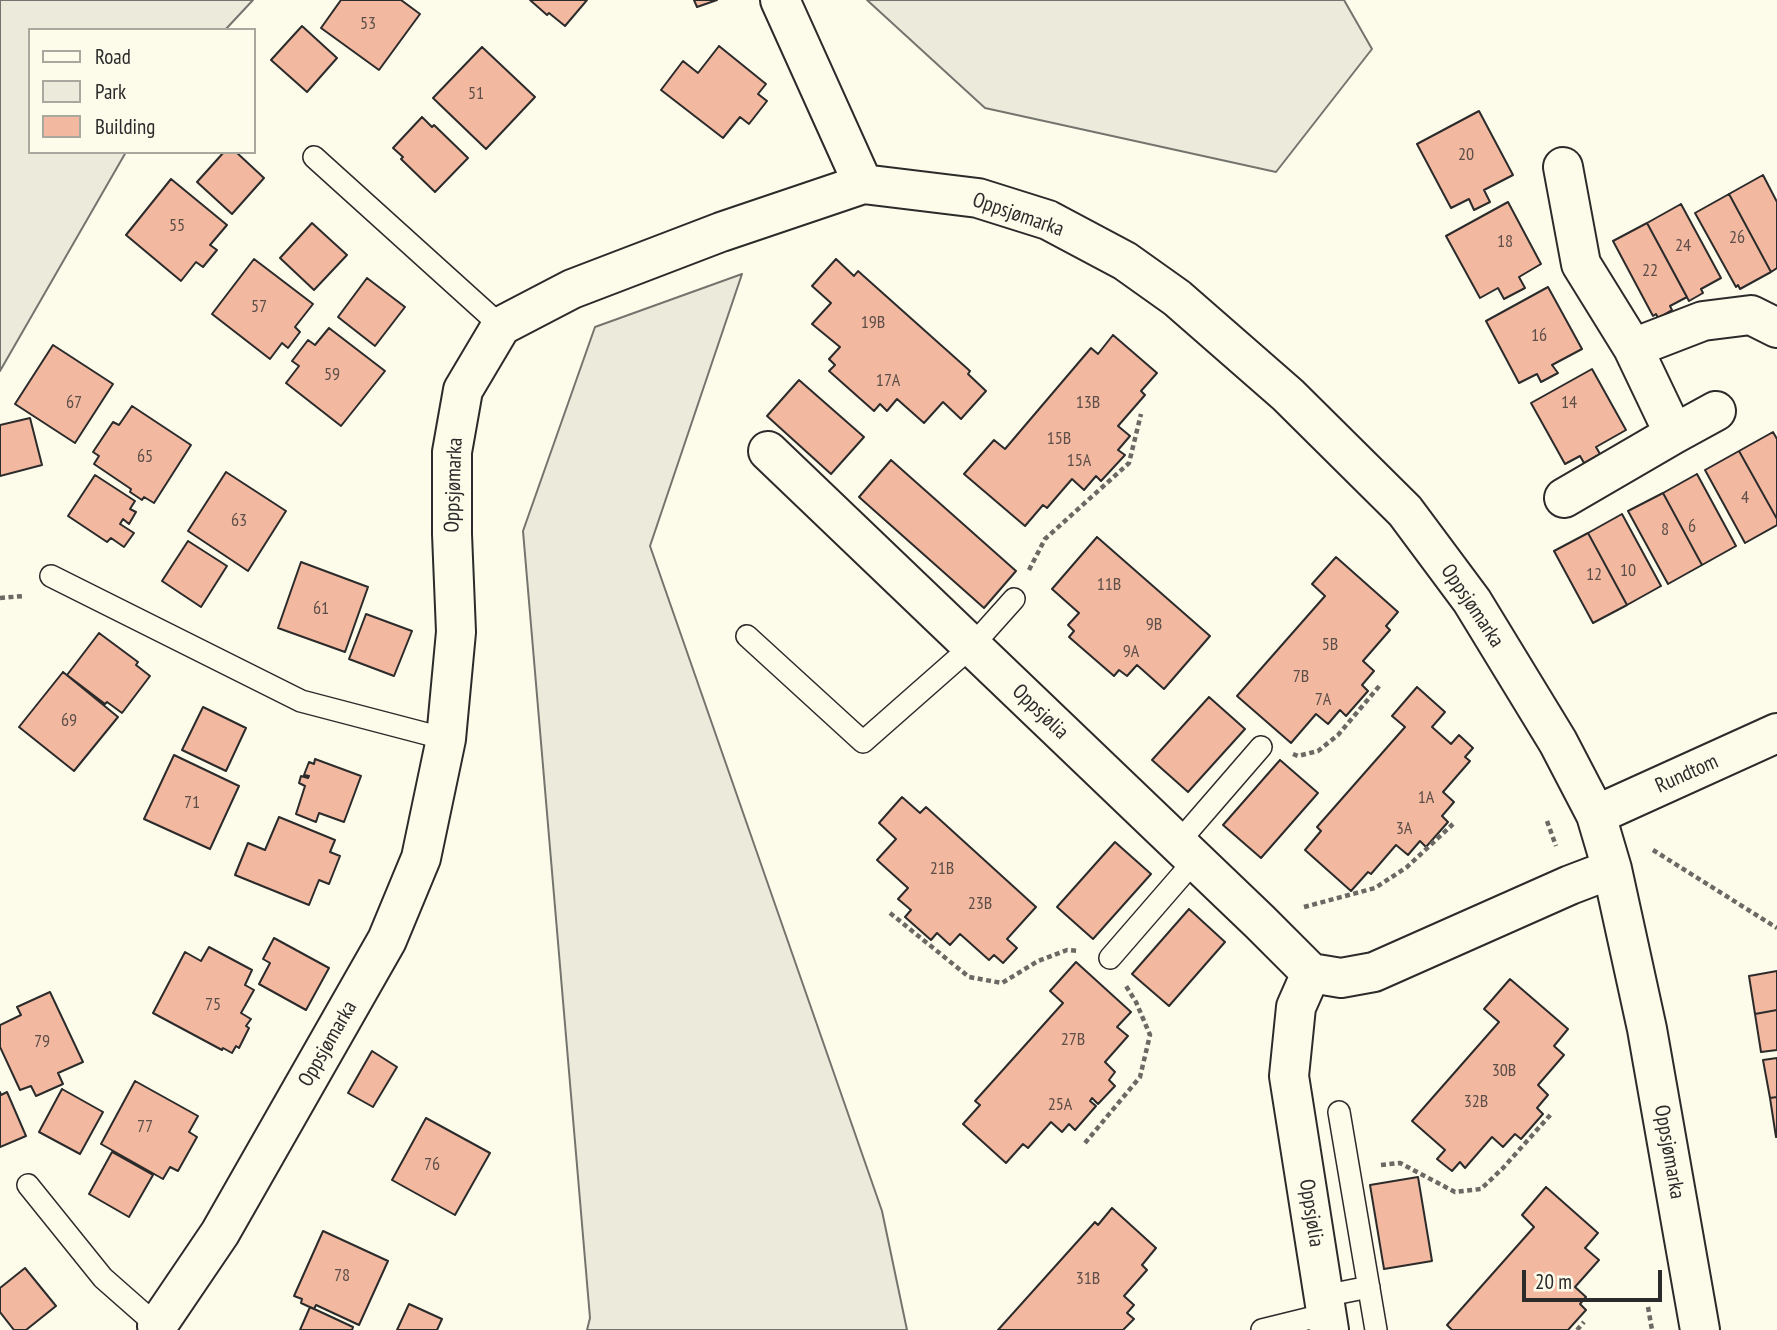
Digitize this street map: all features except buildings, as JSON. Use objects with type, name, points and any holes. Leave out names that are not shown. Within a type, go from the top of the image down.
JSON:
[{"type":"street","points":[[780,0],[863,184]]},
{"type":"street","points":[[1563,167],[1581,264],[1633,348],[1675,433]]},
{"type":"street","name":"Oppsjømarka","points":[[159,1328],[220,1233],[387,940],[421,858],[446,739],[456,632],[452,452],[463,390],[501,326],[584,284],[721,232],[863,184],[978,198],[1048,220],[1125,261],[1177,298],[1288,395],[1405,511],[1472,601],[1558,742],[1596,815],[1612,869],[1647,1029],[1700,1330]]},
{"type":"street","points":[[1633,348],[1703,321],[1751,315],[1777,328]]},
{"type":"street","points":[[1564,498],[1716,411]]},
{"type":"street","name":"Oppsjølia","points":[[768,451],[1311,973],[1296,1007],[1289,1076],[1327,1314]]},
{"type":"street","name":"Rundtom","points":[[1596,815],[1777,733]]},
{"type":"street","points":[[1311,973],[1341,978],[1374,972],[1612,869]]},
{"type":"lane","points":[[314,157],[501,326]]},
{"type":"lane","points":[[51,576],[301,701],[446,739]]},
{"type":"lane","points":[[747,636],[863,742],[972,646],[1014,599]]},
{"type":"lane","points":[[1111,958],[1261,747]]},
{"type":"lane","points":[[1339,1112],[1376,1330]]},
{"type":"lane","name":"Oppsjømarka","points":[[28,1185],[103,1278],[159,1328]]},
{"type":"lane","points":[[1262,1330],[1327,1314],[1369,1287]]},
{"type":"path","points":[[1014,599],[1045,539],[1129,463],[1141,414]]},
{"type":"path","points":[[1261,747],[1297,756],[1318,751],[1338,735],[1381,684]]},
{"type":"path","points":[[1546,821],[1570,885]]},
{"type":"path","points":[[1260,922],[1298,908],[1374,888],[1407,867],[1453,824]]},
{"type":"path","points":[[1653,850],[1777,928]]},
{"type":"path","points":[[890,913],[969,977],[1002,984],[1038,961],[1067,950],[1091,952],[1111,958],[1136,1002],[1150,1035],[1140,1077],[1085,1143]]},
{"type":"path","points":[[1349,1169],[1400,1163],[1455,1192],[1481,1189],[1552,1113]]},
{"type":"path","points":[[1648,1304],[1652,1330]]},
{"type":"path","points":[[1577,1330],[1584,1322]]},
{"type":"green space","points":[[0,0],[253,0],[227,28],[28,28],[28,154],[125,154],[0,371]]},
{"type":"green space","points":[[867,0],[1344,0],[1372,49],[1276,172],[985,108]]},
{"type":"green space","points":[[742,274],[650,546],[882,1211],[907,1330],[587,1330],[590,1318],[523,531],[595,327]]}]
